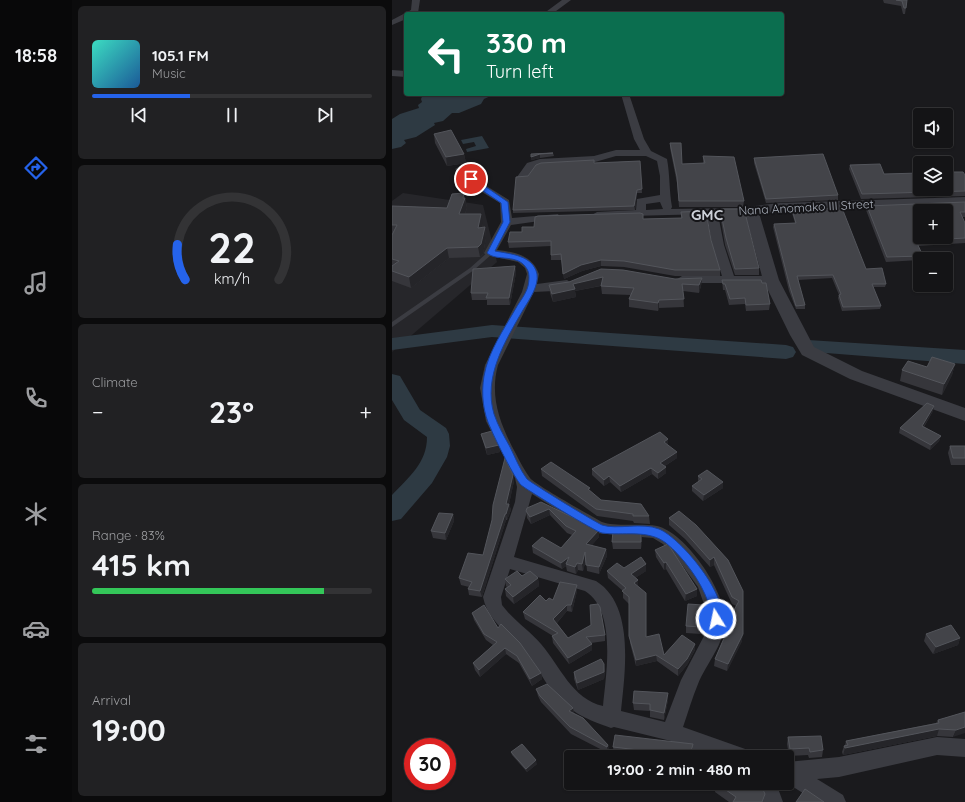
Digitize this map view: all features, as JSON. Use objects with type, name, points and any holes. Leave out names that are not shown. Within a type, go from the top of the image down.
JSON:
[{"type":"street","points":[[413,12],[415,11],[416,0]]},
{"type":"street","points":[[551,12],[567,0]]},
{"type":"street","points":[[392,23],[404,17]]},
{"type":"street","points":[[392,73],[404,74]]},
{"type":"street","points":[[626,96],[637,134],[647,153]]},
{"type":"street","points":[[522,177],[531,165],[540,162],[595,159],[616,153],[647,153],[662,159],[665,176],[665,198],[668,212]]},
{"type":"street","points":[[460,169],[476,184],[505,202],[507,222],[490,253],[516,257],[528,264],[533,275],[532,288],[506,333],[493,359],[488,376],[487,396],[490,414],[495,428],[524,482],[524,498],[506,561],[492,597],[496,609],[535,650],[566,694],[590,712],[611,719],[671,732],[722,750]]},
{"type":"street","points":[[641,212],[642,200],[665,198]]},
{"type":"street","name":"Nana Anomako III Street","points":[[587,215],[965,201]]},
{"type":"street","points":[[752,210],[771,280],[798,335],[808,351],[817,357],[856,375],[965,416]]},
{"type":"street","points":[[712,211],[718,245],[729,280]]},
{"type":"street","points":[[507,222],[538,217],[566,216]]},
{"type":"street","points":[[532,288],[561,286],[580,277]]},
{"type":"street","points":[[670,280],[771,280]]},
{"type":"street","points":[[524,482],[601,529],[656,532],[669,540],[683,553],[705,584],[715,610],[713,636],[706,653],[690,680],[671,732]]},
{"type":"street","points":[[506,561],[525,568],[590,586],[600,593],[611,615],[616,644],[615,678],[611,719]]},
{"type":"street","points":[[794,771],[839,766],[937,746],[965,748]]},
{"type":"street","points":[[794,776],[836,802]]},
{"type":"street","points":[[769,790],[773,802]]},
{"type":"lane","points":[[392,325],[477,265],[490,253]]},
{"type":"shaded area","points":[[422,96],[491,96],[484,99],[481,104],[459,113],[452,113],[443,121],[434,123],[435,125],[416,137],[404,140],[406,143],[401,147],[392,149],[392,119],[400,114],[419,108],[418,105],[422,102]]},
{"type":"shaded area","points":[[482,136],[489,148],[467,152],[466,149],[476,146],[474,142],[463,144],[461,140]]},
{"type":"shaded area","points":[[403,193],[483,205],[497,262],[392,352],[392,201]]},
{"type":"building","points":[[896,0],[907,0],[906,8],[904,8],[902,1]]},
{"type":"building","points":[[451,130],[464,154],[446,157],[434,134]]},
{"type":"building","points":[[670,143],[681,143],[682,164],[705,163],[703,156],[734,157],[744,201],[679,201],[677,177]]},
{"type":"building","points":[[553,153],[540,154],[531,157],[531,154]]},
{"type":"building","points":[[823,154],[838,195],[766,199],[754,158]]},
{"type":"building","points":[[594,160],[594,163],[640,161],[642,189],[637,190],[634,206],[513,210],[516,177],[528,176],[536,165],[541,163]]},
{"type":"building","points":[[880,164],[884,174],[913,173],[913,193],[862,194],[850,165]]},
{"type":"building","points":[[953,172],[963,172],[965,175],[965,191],[953,191]]},
{"type":"building","points":[[464,193],[463,198],[465,198],[459,214],[481,214],[478,228],[485,227],[481,244],[478,247],[447,248],[409,277],[392,271],[392,266],[399,261],[392,259],[392,235],[397,225],[392,225],[392,206],[447,208],[452,194]]},
{"type":"building","points":[[965,202],[965,212],[960,212],[965,223],[965,238],[953,239],[953,204],[916,204]]},
{"type":"building","points":[[913,204],[913,244],[917,244],[921,252],[913,252],[913,256],[887,257],[867,206]]},
{"type":"building","points":[[842,208],[866,269],[882,268],[886,284],[872,284],[881,306],[843,307],[839,295],[841,294],[833,275],[797,276],[805,305],[796,306],[774,224],[796,223],[792,210]]},
{"type":"building","points":[[720,209],[744,209],[759,268],[735,269],[726,238]]},
{"type":"building","points":[[706,211],[711,240],[720,270],[675,270],[624,261],[601,260],[581,265],[563,274],[561,254],[551,255],[551,241],[508,242],[510,232],[522,232],[522,227],[534,227],[535,217],[538,216],[640,213],[643,214],[643,219],[682,218],[681,212]]},
{"type":"building","points":[[515,266],[509,298],[486,298],[488,293],[471,293],[473,269]]},
{"type":"building","points":[[601,269],[623,270],[675,279],[702,278],[699,285],[682,284],[684,299],[659,300],[658,303],[629,299],[634,288],[601,286],[603,277],[573,284],[575,289],[552,294],[549,285],[569,282]]},
{"type":"building","points":[[722,280],[761,280],[762,283],[766,283],[770,304],[746,305],[745,298],[730,299],[725,284],[723,284]]},
{"type":"building","points":[[932,357],[955,364],[944,384],[902,370],[908,361],[927,367]]},
{"type":"building","points":[[927,403],[934,406],[922,426],[941,436],[931,445],[900,428]]},
{"type":"building","points":[[492,431],[499,445],[486,448],[481,434]]},
{"type":"building","points":[[660,432],[668,439],[664,442],[677,452],[660,463],[666,467],[658,473],[651,468],[620,486],[609,476],[604,480],[592,469]]},
{"type":"building","points":[[950,446],[965,446],[965,458],[953,458]]},
{"type":"building","points":[[505,458],[513,475],[506,504],[509,504],[480,591],[468,589],[472,582],[459,578],[468,553],[483,555],[492,520],[493,505]]},
{"type":"building","points":[[551,462],[590,488],[588,489],[601,500],[641,504],[649,516],[633,516],[633,514],[596,509],[541,469]]},
{"type":"building","points":[[707,470],[723,482],[704,495],[692,486],[702,479],[698,476]]},
{"type":"building","points":[[541,502],[599,530],[586,544],[606,549],[599,567],[586,565],[585,552],[582,564],[577,563],[575,567],[566,564],[569,557],[561,563],[532,546],[542,537],[561,548],[576,531],[566,526],[549,509],[530,517],[526,511],[527,508]]},
{"type":"building","points":[[679,511],[696,525],[728,560],[743,591],[743,634],[728,664],[715,659],[731,622],[728,621],[739,601],[732,597],[714,557],[710,560],[685,532],[669,518]]},
{"type":"building","points":[[439,513],[453,514],[445,533],[431,531]]},
{"type":"building","points":[[613,531],[641,531],[641,542],[612,542]]},
{"type":"building","points":[[668,544],[697,589],[686,594],[666,562],[664,563],[655,550]]},
{"type":"building","points":[[641,557],[646,564],[631,574],[638,580],[634,583],[646,593],[646,637],[659,634],[664,655],[682,635],[695,644],[687,659],[678,669],[656,655],[636,660],[629,636],[629,597],[622,591],[626,588],[607,571],[617,563],[624,568]]},
{"type":"building","points":[[517,571],[522,576],[530,571],[538,578],[513,597],[505,589],[511,585],[505,579]]},
{"type":"building","points":[[560,582],[577,585],[571,605],[567,605],[553,619],[568,638],[591,625],[590,605],[598,604],[600,607],[605,635],[586,637],[592,644],[568,658],[552,636],[558,633],[523,612],[540,595],[546,601],[549,598],[553,600]]},
{"type":"building","points":[[688,604],[703,605],[701,627],[686,626]]},
{"type":"building","points":[[484,605],[498,628],[501,624],[520,643],[541,673],[530,679],[517,656],[505,648],[479,670],[473,663],[497,642],[484,634],[472,613]]},
{"type":"building","points":[[951,625],[960,638],[936,647],[926,634]]},
{"type":"building","points":[[601,659],[604,664],[604,672],[577,683],[574,672]]},
{"type":"building","points":[[547,684],[573,708],[569,711],[583,718],[608,745],[607,747],[570,727],[540,696],[536,689]]},
{"type":"building","points":[[634,691],[668,693],[664,713],[650,710],[650,704],[633,703]]},
{"type":"building","points":[[965,712],[965,727],[956,730],[939,729],[845,748],[844,746],[848,745],[846,741],[939,723],[938,720]]},
{"type":"building","points":[[615,735],[693,744],[692,750],[639,750],[613,747]]},
{"type":"building","points":[[821,736],[823,750],[810,752],[809,748],[790,749],[788,737]]},
{"type":"building","points":[[522,744],[536,760],[526,769],[511,752]]},
{"type":"building","points":[[805,789],[824,802],[796,802]]},
{"type":"building","points":[[726,790],[763,790],[765,794],[762,802],[733,802],[736,797]]},
{"type":"waterway","points":[[392,344],[492,331],[786,352]]},
{"type":"waterway","points":[[808,346],[965,357]]},
{"type":"waterway","points":[[392,381],[412,415],[438,434],[438,446],[430,467],[392,512]]},
{"type":"district","name":"GMC","points":[[707,214]]},
{"type":"route","points":[[471,179],[476,184],[505,202],[507,222],[490,253],[516,257],[523,260],[531,267],[533,275],[532,288],[512,320],[493,359],[488,376],[487,396],[490,414],[495,428],[524,482],[601,529],[656,532],[669,540],[683,553],[705,584],[714,603],[716,619]]}]
